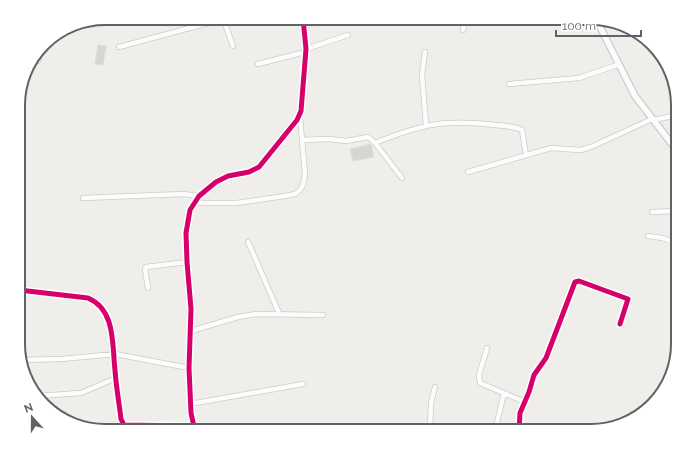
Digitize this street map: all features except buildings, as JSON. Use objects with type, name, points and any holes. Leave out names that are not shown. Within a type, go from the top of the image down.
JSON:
[{"type":"street","points":[[119,47],[201,25]]},
{"type":"street","points":[[225,25],[233,46]]},
{"type":"street","points":[[194,203],[237,202],[294,194],[303,185],[302,140],[299,116],[306,50],[305,26],[308,25]]},
{"type":"street","points":[[464,25],[464,30]]},
{"type":"street","points":[[599,26],[635,96],[671,142]]},
{"type":"street","points":[[258,64],[306,50],[348,35]]},
{"type":"street","points":[[425,52],[422,75],[426,125]]},
{"type":"street","points":[[509,84],[579,78],[618,65]]},
{"type":"street","points":[[193,424],[190,404],[189,368],[191,330],[186,262],[188,221],[194,203],[199,196],[222,178],[249,172],[259,167],[287,134],[299,116]]},
{"type":"street","points":[[468,172],[555,147],[577,150],[591,147],[653,120],[671,116]]},
{"type":"street","points":[[375,143],[412,128],[426,125],[462,122],[518,128],[524,133],[526,155]]},
{"type":"street","points":[[302,140],[329,139],[346,141],[364,137],[375,143],[402,178]]},
{"type":"street","points":[[83,198],[183,194],[199,196]]},
{"type":"street","points":[[652,212],[671,211]]},
{"type":"street","points":[[648,236],[662,238],[671,241]]},
{"type":"street","points":[[248,242],[279,313]]},
{"type":"street","points":[[148,288],[146,268],[186,262]]},
{"type":"street","points":[[519,424],[520,412],[534,375],[546,358],[575,282],[579,281],[628,299],[620,324]]},
{"type":"street","points":[[25,291],[51,295],[80,296],[94,300],[102,309],[108,320],[115,354],[116,378],[121,419],[124,424]]},
{"type":"street","points":[[191,330],[245,315],[279,313],[323,315]]},
{"type":"street","points":[[487,348],[479,382],[525,402]]},
{"type":"street","points":[[27,360],[115,354],[189,368]]},
{"type":"street","points":[[44,396],[81,393],[116,378]]},
{"type":"street","points":[[190,404],[303,384]]},
{"type":"street","points":[[430,424],[431,403],[435,387]]},
{"type":"street","points":[[497,424],[504,392]]},
{"type":"cycle path","points":[[193,424],[191,413],[189,368],[191,309],[186,233],[190,210],[199,196],[216,182],[228,176],[249,172],[259,167],[297,120],[301,111],[306,49],[304,25]]},
{"type":"cycle path","points":[[519,424],[520,413],[534,375],[546,358],[575,282],[579,281],[628,299],[620,324]]},
{"type":"cycle path","points":[[25,291],[88,298],[104,311],[108,319],[113,339],[116,382],[121,419],[124,424]]}]
